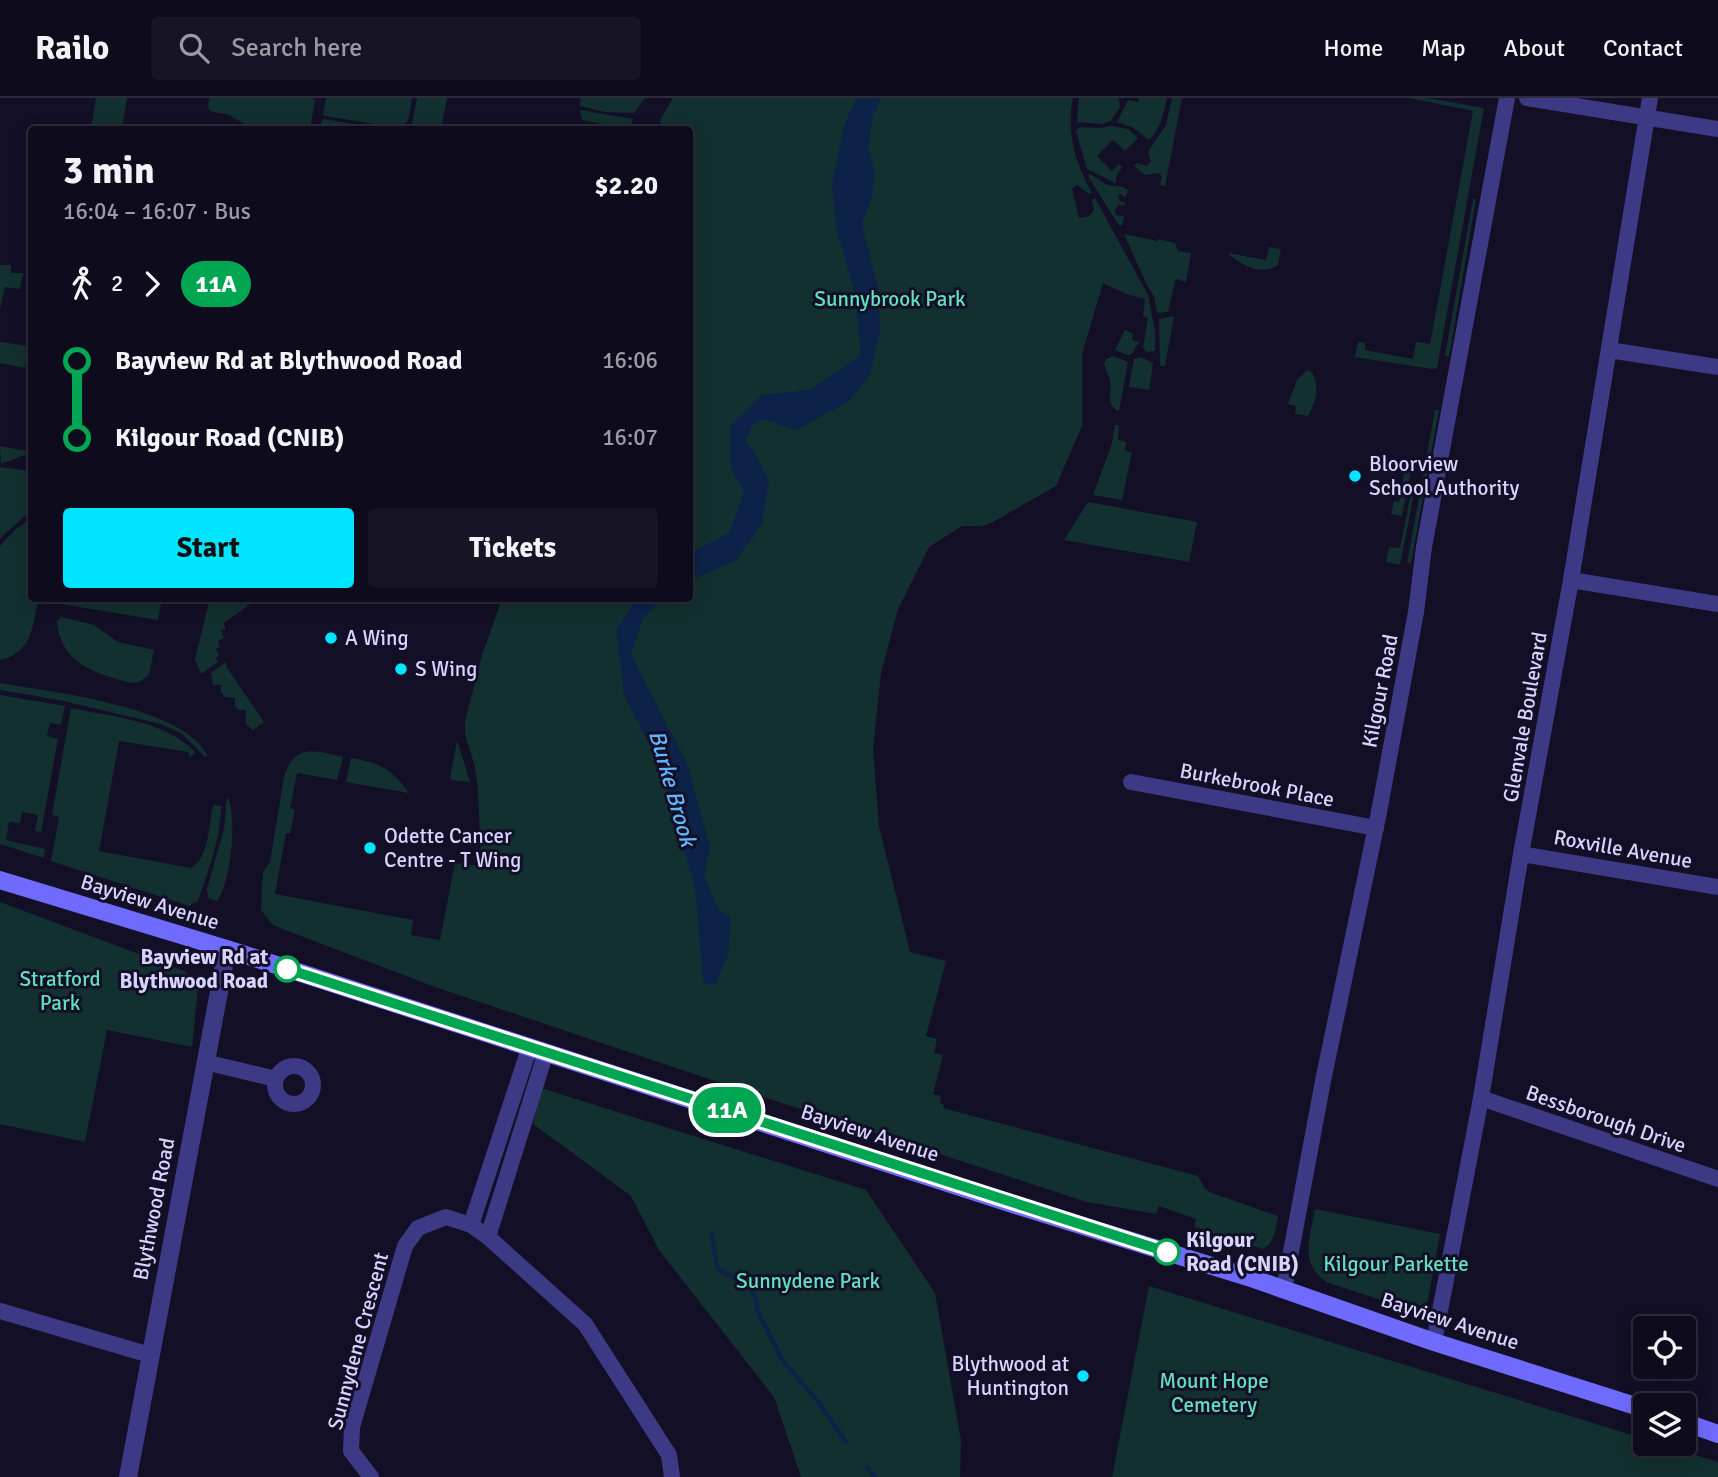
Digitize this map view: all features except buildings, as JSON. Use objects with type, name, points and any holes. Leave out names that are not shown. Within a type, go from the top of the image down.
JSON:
[{"type":"main road","name":"Bayview Avenue","points":[[0,880],[227,949],[538,1049],[1284,1289],[1434,1342],[1633,1405]]},
{"type":"main road","points":[[1696,1426],[1718,1434]]},
{"type":"street","name":"Kilgour Road","points":[[1284,1289],[1323,1080],[1376,828],[1416,612],[1428,520],[1507,98]]},
{"type":"street","points":[[1527,98],[1718,129]]},
{"type":"street","name":"Glenvale Boulevard","points":[[1434,1342],[1481,1098],[1521,854],[1571,580],[1650,98]]},
{"type":"street","points":[[1609,350],[1718,368]]},
{"type":"street","points":[[1571,580],[1718,604]]},
{"type":"street","name":"Burkebrook Place","points":[[1131,782],[1376,828]]},
{"type":"street","name":"Roxville Avenue","points":[[1521,854],[1718,887]]},
{"type":"street","name":"Blythwood Road","points":[[128,1477],[227,949]]},
{"type":"street","points":[[471,1225],[502,1129],[538,1049]]},
{"type":"street","points":[[488,1237],[520,1135],[538,1049]]},
{"type":"street","points":[[205,1062],[276,1079]]},
{"type":"street","name":"Bessborough Drive","points":[[1481,1098],[1718,1179]]},
{"type":"street","points":[[502,1129],[520,1135]]},
{"type":"street","name":"Sunnydene Crescent","points":[[371,1477],[351,1451],[352,1427],[405,1246],[418,1228],[446,1217],[471,1225],[488,1237],[585,1324],[669,1455],[672,1477]]},
{"type":"street","points":[[0,1311],[150,1355]]},
{"type":"green space","points":[[96,98],[127,98],[122,126],[91,126]]},
{"type":"green space","points":[[209,98],[315,100],[311,126],[248,126],[229,115],[210,111]]},
{"type":"green space","points":[[326,98],[412,98],[408,121],[402,126],[387,126],[323,114]]},
{"type":"green space","points":[[417,98],[447,98],[442,126],[412,126]]},
{"type":"green space","points":[[581,98],[645,98],[634,113],[605,112],[580,106]]},
{"type":"green space","name":"Sunnybrook Park","points":[[673,98],[1073,98],[1071,135],[1081,170],[1092,193],[1089,194],[1077,185],[1072,189],[1079,218],[1089,216],[1094,210],[1092,200],[1095,198],[1148,295],[1155,332],[1155,351],[1146,352],[1143,347],[1148,318],[1143,316],[1145,299],[1103,283],[1082,354],[1082,426],[1056,486],[993,522],[983,526],[962,526],[929,547],[898,609],[881,673],[873,749],[879,826],[910,952],[946,961],[926,1036],[937,1039],[934,1053],[943,1055],[933,1094],[941,1096],[940,1103],[944,1105],[943,1108],[1198,1176],[1205,1189],[1212,1193],[1278,1216],[1272,1239],[1263,1249],[1194,1227],[1196,1219],[1159,1206],[1156,1214],[1087,1202],[435,987],[273,925],[261,910],[263,872],[270,862],[284,777],[294,758],[315,751],[343,757],[337,780],[297,773],[290,808],[295,810],[290,833],[286,833],[275,894],[413,920],[411,935],[440,940],[455,863],[481,866],[478,789],[475,767],[465,734],[465,721],[482,655],[501,602],[693,602],[693,126],[661,126],[660,120]]},
{"type":"green space","points":[[1079,98],[1119,98],[1120,107],[1111,121],[1103,124],[1077,122]]},
{"type":"green space","points":[[1139,98],[1167,98],[1159,126],[1149,140],[1134,128],[1117,122],[1128,100],[1138,102]]},
{"type":"green space","points":[[1172,98],[1182,98],[1165,186],[1160,185],[1162,177],[1159,173],[1145,175],[1134,166],[1137,163],[1146,166],[1151,162],[1148,152],[1166,125]]},
{"type":"green space","points":[[1409,98],[1427,98],[1484,108],[1437,368],[1432,369],[1355,357],[1358,342],[1365,343],[1365,350],[1413,359],[1416,342],[1430,344],[1473,111]]},
{"type":"green space","points":[[580,110],[633,119],[630,126],[612,126],[582,120]]},
{"type":"green space","points":[[325,119],[366,126],[321,126]]},
{"type":"green space","points":[[1112,126],[1128,129],[1138,138],[1125,151],[1113,140],[1097,156],[1112,171],[1119,164],[1122,167],[1116,177],[1116,183],[1087,169],[1076,131],[1080,127]]},
{"type":"green space","points":[[1090,174],[1107,185],[1128,190],[1125,197],[1120,194],[1118,197],[1125,202],[1125,206],[1118,205],[1115,210],[1116,215],[1124,216],[1122,226],[1118,224],[1088,176]]},
{"type":"green space","points":[[1473,199],[1476,199],[1449,357],[1445,356]]},
{"type":"green space","points":[[1124,234],[1175,243],[1178,251],[1191,253],[1186,282],[1177,279],[1175,281],[1168,312],[1157,313],[1154,296]]},
{"type":"green space","points":[[1269,247],[1281,249],[1278,265],[1265,270],[1245,265],[1228,253],[1266,260]]},
{"type":"green space","points":[[0,265],[11,265],[11,273],[23,273],[20,289],[5,287],[0,309]]},
{"type":"green space","points":[[1174,316],[1165,366],[1160,366],[1159,319]]},
{"type":"green space","points":[[1125,330],[1133,334],[1132,340],[1139,342],[1132,354],[1128,355],[1115,350]]},
{"type":"green space","points":[[0,342],[28,346],[25,368],[0,363]]},
{"type":"green space","points":[[1113,356],[1128,362],[1119,411],[1110,401],[1111,384],[1104,364],[1106,359]]},
{"type":"green space","points":[[1141,357],[1153,363],[1149,390],[1129,387],[1134,359]]},
{"type":"green space","points":[[1307,370],[1312,372],[1316,389],[1315,400],[1308,416],[1295,414],[1296,406],[1288,404],[1297,380]]},
{"type":"green space","points":[[1435,410],[1439,410],[1411,563],[1407,563]]},
{"type":"green space","points":[[1115,425],[1119,425],[1118,440],[1126,442],[1125,451],[1132,452],[1122,500],[1093,495],[1112,443]]},
{"type":"green space","points":[[0,446],[27,451],[28,446],[28,454],[1,464]]},
{"type":"green space","points":[[0,467],[28,471],[28,514],[0,538]]},
{"type":"green space","points":[[1405,468],[1411,469],[1402,516],[1391,514],[1394,501],[1399,502]]},
{"type":"green space","points":[[1412,488],[1415,488],[1400,565],[1386,562],[1389,547],[1400,548]]},
{"type":"green space","points":[[1088,502],[1197,522],[1189,562],[1064,540]]},
{"type":"green space","points":[[28,520],[28,602],[37,602],[25,645],[11,656],[0,660],[0,546]]},
{"type":"green space","points":[[59,602],[161,602],[158,620]]},
{"type":"green space","points":[[209,602],[252,602],[223,623],[226,628],[221,631],[224,638],[218,641],[220,647],[216,649],[219,656],[215,658],[218,662],[201,674],[195,659]]},
{"type":"green space","points":[[62,617],[94,625],[118,642],[154,650],[149,675],[133,683],[107,676],[83,665],[65,648],[57,621]]},
{"type":"green space","points":[[226,662],[227,668],[264,722],[253,730],[246,724],[246,710],[238,710],[235,698],[225,697],[221,692],[221,685],[213,685],[211,673]]},
{"type":"green space","points":[[0,683],[82,697],[145,713],[173,725],[194,739],[208,756],[205,757],[181,733],[161,724],[59,700],[0,690]]},
{"type":"green space","points":[[0,695],[65,706],[61,725],[50,723],[47,736],[58,739],[41,832],[35,831],[38,815],[22,812],[20,823],[9,822],[6,840],[45,849],[44,858],[0,844]]},
{"type":"green space","points":[[71,708],[153,726],[182,741],[195,752],[190,757],[188,752],[119,741],[99,851],[191,868],[205,849],[213,805],[221,806],[216,842],[198,901],[189,906],[51,861],[59,817],[52,815]]},
{"type":"green space","points":[[457,740],[470,782],[450,778]]},
{"type":"green space","points":[[351,758],[384,768],[397,778],[409,793],[346,782]]},
{"type":"green space","points":[[227,796],[232,818],[231,849],[226,880],[217,901],[208,898],[207,889],[224,829]]},
{"type":"green space","name":"Stratford Park","points":[[0,902],[184,971],[198,987],[192,1047],[107,1030],[85,1142],[0,1124]]},
{"type":"green space","name":"Sunnydene Park","points":[[541,1088],[866,1190],[935,1293],[961,1440],[960,1477],[801,1477],[774,1397],[659,1250],[631,1196],[533,1124]]},
{"type":"green space","name":"Kilgour Parkette","points":[[1315,1209],[1440,1234],[1428,1300],[1424,1305],[1418,1309],[1409,1309],[1326,1282],[1312,1266],[1309,1258],[1309,1240]]},
{"type":"green space","name":"Mount Hope Cemetery","points":[[1149,1286],[1633,1435],[1633,1456],[1696,1455],[1718,1462],[1718,1477],[1112,1477]]},
{"type":"water","points":[[856,98],[882,98],[873,116],[868,147],[875,173],[871,200],[862,223],[879,293],[880,330],[870,375],[848,402],[796,430],[763,419],[753,425],[745,440],[769,481],[762,524],[736,560],[693,580],[693,552],[730,532],[744,491],[731,469],[730,426],[762,395],[810,390],[861,355],[855,294],[836,227],[832,184],[844,126]]},
{"type":"water","points":[[634,602],[658,602],[642,620],[631,655],[687,763],[710,847],[704,876],[719,910],[731,918],[728,956],[715,985],[705,984],[703,979],[695,887],[657,759],[624,695],[616,630]]},
{"type":"waterway","name":"Burke Brook","points":[[712,1235],[717,1268],[750,1288],[756,1299],[757,1310],[783,1361],[816,1399],[846,1442]]},
{"type":"waterway","name":"Burke Brook","points":[[867,1467],[875,1477]]},
{"type":"bus line","name":"11A","points":[[287,969],[1167,1252]]},
{"type":"place","name":"Bloorview School Authority","points":[[1355,476]]},
{"type":"place","name":"A Wing","points":[[331,638]]},
{"type":"place","name":"S Wing","points":[[401,669]]},
{"type":"place","name":"Odette Cancer Centre - T Wing","points":[[370,848]]},
{"type":"place","name":"Bayview Rd at Blythwood Road","points":[[287,969]]},
{"type":"place","name":"Kilgour Road (CNIB)","points":[[1167,1252]]},
{"type":"place","name":"Blythwood at Huntington","points":[[1083,1376]]}]
